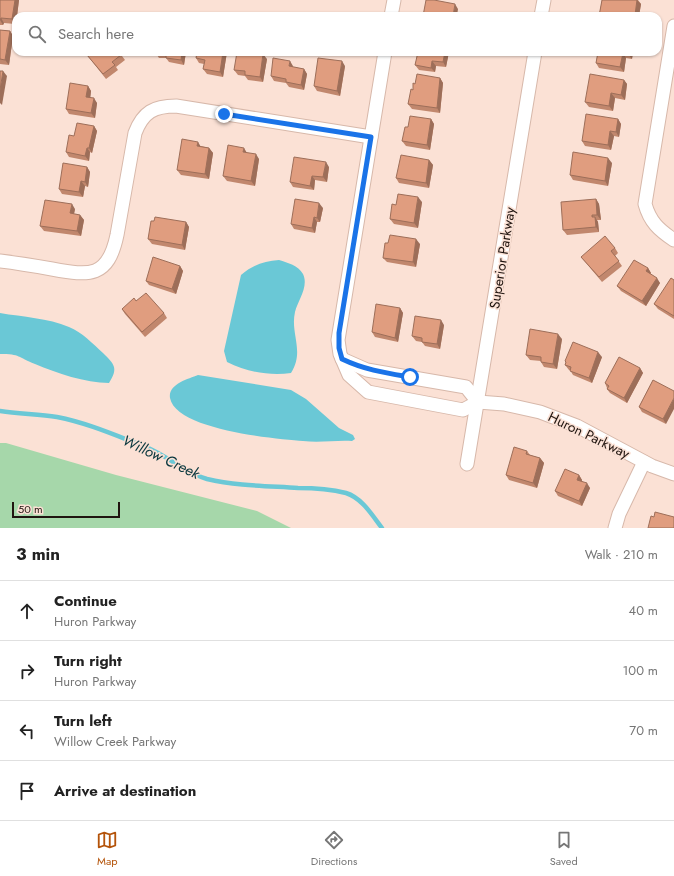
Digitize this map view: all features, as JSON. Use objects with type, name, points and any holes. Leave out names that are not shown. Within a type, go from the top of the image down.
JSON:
[{"type":"street","points":[[392,12],[394,0]]},
{"type":"street","points":[[542,12],[544,0]]},
{"type":"street","points":[[674,26],[646,204],[648,216],[655,226],[674,240]]},
{"type":"street","name":"Huron Parkway","points":[[384,56],[339,333],[339,348],[349,375],[368,392],[463,410],[478,402],[504,404],[558,418],[644,462],[674,474]]},
{"type":"street","name":"Superior Parkway","points":[[467,464],[534,56]]},
{"type":"street","points":[[0,260],[79,274],[96,270],[107,262],[114,252],[135,134],[141,119],[156,108],[176,106],[371,137]]},
{"type":"street","points":[[342,359],[367,370],[466,387],[478,402]]},
{"type":"street","points":[[407,400],[410,377]]},
{"type":"street","points":[[615,528],[619,514],[644,462]]},
{"type":"green space","points":[[0,443],[6,443],[116,475],[257,511],[291,528],[0,528]]},
{"type":"water","points":[[279,260],[298,268],[305,279],[304,289],[295,312],[294,328],[297,357],[291,373],[275,374],[251,371],[227,362],[224,351],[241,275],[259,264]]},
{"type":"water","points":[[0,313],[53,322],[69,327],[78,332],[87,338],[107,357],[114,366],[114,374],[109,383],[100,383],[71,377],[29,362],[16,355],[0,354]]},
{"type":"water","points":[[198,375],[291,390],[306,399],[339,428],[353,435],[355,439],[352,441],[316,442],[272,438],[229,431],[190,418],[176,409],[170,398],[170,393],[175,386],[184,380]]},
{"type":"building","points":[[0,0],[15,0],[12,19],[1,18],[0,20]]},
{"type":"building","points":[[426,0],[455,4],[454,12],[424,12]]},
{"type":"building","points":[[602,0],[637,0],[635,12],[600,12]]},
{"type":"building","points":[[0,30],[10,31],[5,60],[0,59]]},
{"type":"building","points":[[88,56],[120,56],[112,62],[115,65],[103,74]]},
{"type":"building","points":[[166,56],[182,56],[181,60],[166,58]]},
{"type":"building","points":[[196,56],[222,56],[220,72],[203,69],[205,60],[196,58]]},
{"type":"building","points":[[236,56],[263,56],[260,77],[245,75],[245,71],[234,70]]},
{"type":"building","points":[[417,56],[444,56],[443,62],[432,61],[431,68],[415,65]]},
{"type":"building","points":[[597,56],[622,56],[620,67],[596,63]]},
{"type":"building","points":[[273,58],[290,61],[289,66],[304,69],[301,85],[286,82],[286,79],[271,76]]},
{"type":"building","points":[[318,58],[342,61],[337,91],[314,86]]},
{"type":"building","points":[[0,71],[3,71],[0,90]]},
{"type":"building","points":[[417,74],[440,78],[437,108],[408,104],[411,89],[413,90],[413,83],[415,84]]},
{"type":"building","points":[[590,74],[624,80],[621,95],[611,93],[609,106],[585,102]]},
{"type":"building","points":[[70,83],[88,86],[86,97],[94,98],[91,113],[66,109]]},
{"type":"building","points":[[586,114],[618,119],[616,132],[610,131],[608,145],[582,141]]},
{"type":"building","points":[[410,116],[431,119],[427,145],[402,141],[405,127],[408,127]]},
{"type":"building","points":[[77,123],[94,126],[89,148],[87,148],[85,156],[66,152],[69,135],[74,136]]},
{"type":"building","points":[[182,139],[198,142],[197,146],[209,148],[205,174],[177,170]]},
{"type":"building","points":[[228,145],[244,148],[243,152],[256,154],[251,181],[223,176]]},
{"type":"building","points":[[573,152],[608,158],[605,181],[570,175]]},
{"type":"building","points":[[401,155],[429,160],[426,183],[396,178]]},
{"type":"building","points":[[294,157],[326,162],[323,177],[312,176],[310,186],[290,182]]},
{"type":"building","points":[[63,163],[87,167],[85,182],[81,181],[79,192],[59,189]]},
{"type":"building","points":[[398,194],[418,197],[414,223],[390,219],[392,204],[396,205]]},
{"type":"building","points":[[295,199],[319,203],[317,218],[314,217],[312,228],[291,224]]},
{"type":"building","points":[[596,199],[597,215],[592,215],[592,217],[595,217],[596,227],[563,230],[561,202]]},
{"type":"building","points":[[45,200],[72,204],[70,213],[80,215],[77,231],[40,226]]},
{"type":"building","points":[[155,217],[186,222],[182,245],[148,239],[151,221],[154,221]]},
{"type":"building","points":[[390,235],[416,239],[413,262],[383,258],[385,243],[388,243]]},
{"type":"building","points":[[605,236],[615,248],[611,251],[619,261],[599,277],[581,257]]},
{"type":"building","points":[[153,257],[180,266],[172,289],[146,281]]},
{"type":"building","points":[[634,260],[648,268],[646,271],[657,278],[642,301],[617,286]]},
{"type":"building","points":[[671,278],[674,280],[674,316],[654,304]]},
{"type":"building","points":[[146,293],[164,313],[142,332],[122,309],[134,298],[136,301]]},
{"type":"building","points":[[376,304],[400,308],[395,338],[372,332]]},
{"type":"building","points":[[415,316],[441,320],[437,344],[422,342],[422,338],[412,336]]},
{"type":"building","points":[[530,329],[558,334],[553,364],[541,362],[541,357],[526,355]]},
{"type":"building","points":[[573,342],[598,352],[589,378],[570,371],[571,367],[565,365],[565,361]]},
{"type":"building","points":[[619,357],[640,368],[624,398],[607,389],[609,386],[605,383]]},
{"type":"building","points":[[653,380],[674,391],[674,398],[663,419],[639,407]]},
{"type":"building","points":[[514,447],[527,451],[526,454],[540,458],[533,483],[506,475]]},
{"type":"building","points":[[565,469],[579,475],[577,480],[587,483],[579,501],[555,491]]},
{"type":"building","points":[[655,512],[674,517],[674,528],[648,528],[651,516],[654,517]]},
{"type":"waterway","name":"Willow Creek","points":[[0,411],[57,417],[91,426],[146,447],[191,473],[207,479],[241,484],[322,489],[346,493],[352,495],[362,503],[382,528]]},
{"type":"route","points":[[224,114],[371,137],[339,333],[339,348],[342,359],[357,366],[367,370],[410,377]]}]
